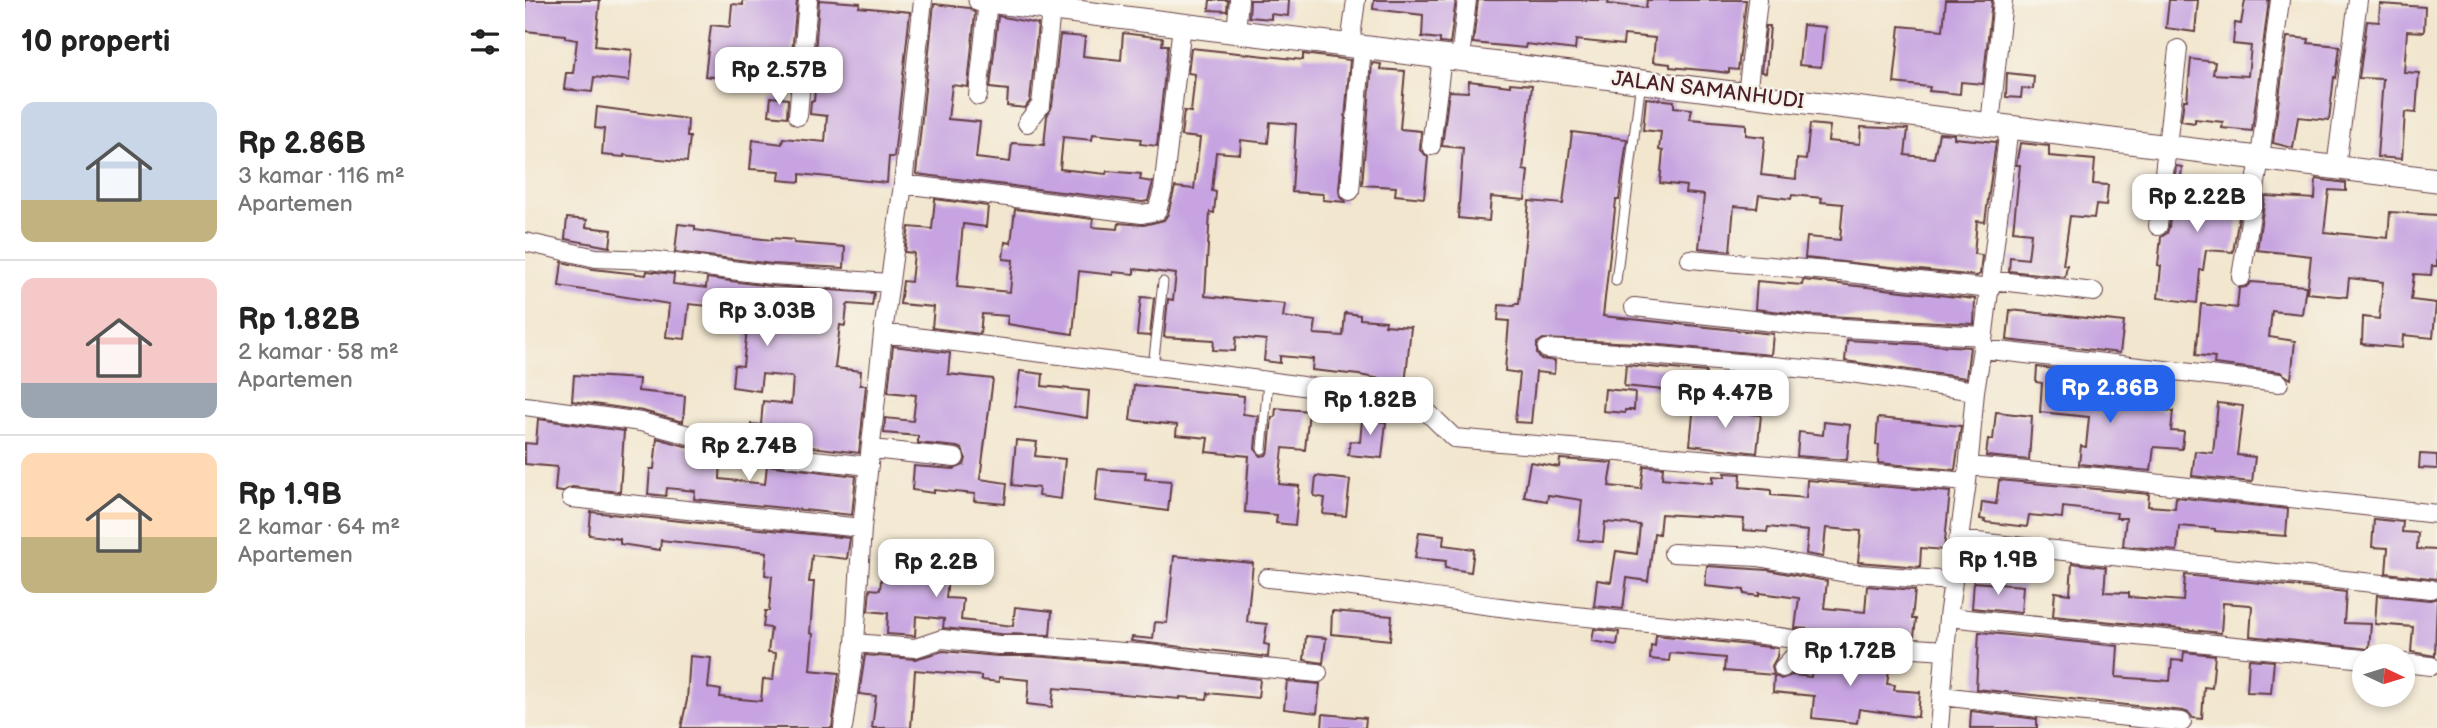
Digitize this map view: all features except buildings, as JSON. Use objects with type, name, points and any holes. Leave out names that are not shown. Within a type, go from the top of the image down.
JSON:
[{"type":"street","points":[[798,116],[808,0]]},
{"type":"street","points":[[843,728],[855,643],[862,528],[883,333],[923,0]]},
{"type":"street","points":[[1236,32],[1239,0]]},
{"type":"street","points":[[1350,191],[1356,0]]},
{"type":"street","points":[[1431,146],[1467,0]]},
{"type":"street","points":[[1747,94],[1758,0]]},
{"type":"street","points":[[1940,728],[1948,617],[1990,285],[2000,126],[2003,0]]},
{"type":"street","points":[[2241,277],[2260,158],[2280,0]]},
{"type":"street","points":[[2336,167],[2358,0]]},
{"type":"street","points":[[978,96],[984,1]]},
{"type":"street","name":"JALAN SAMANHUDI","points":[[984,1],[2437,180]]},
{"type":"street","points":[[1027,123],[1041,105],[1051,9]]},
{"type":"street","points":[[903,184],[1142,214],[1157,211],[1163,190],[1182,25]]},
{"type":"street","points":[[2158,226],[2178,49]]},
{"type":"street","points":[[525,243],[596,258],[650,260],[771,275],[890,283]]},
{"type":"street","points":[[1690,259],[2094,292]]},
{"type":"street","points":[[1634,307],[1983,343],[2279,383]]},
{"type":"street","points":[[883,333],[1268,381],[1418,403],[1454,438],[1967,474],[2097,477],[2437,514]]},
{"type":"street","points":[[1547,349],[1851,373],[1975,391]]},
{"type":"street","points":[[525,406],[641,422],[753,452],[871,458],[955,458]]},
{"type":"street","points":[[571,498],[862,528]]},
{"type":"street","points":[[1958,540],[2431,589]]},
{"type":"street","points":[[1673,552],[1758,557],[1846,573],[1953,581]]},
{"type":"street","points":[[1267,579],[1383,590],[1500,608],[1736,631],[1808,641],[1945,650]]},
{"type":"street","points":[[1948,617],[2352,658]]},
{"type":"street","points":[[855,643],[915,648],[942,639],[1149,654],[1318,673]]},
{"type":"street","points":[[1783,668],[1808,641]]},
{"type":"street","points":[[2415,664],[2431,666]]},
{"type":"street","points":[[1943,696],[2182,722]]},
{"type":"lane","points":[[1616,281],[1641,81]]},
{"type":"lane","points":[[1153,366],[1163,282]]},
{"type":"lane","points":[[1262,449],[1268,381]]}]
